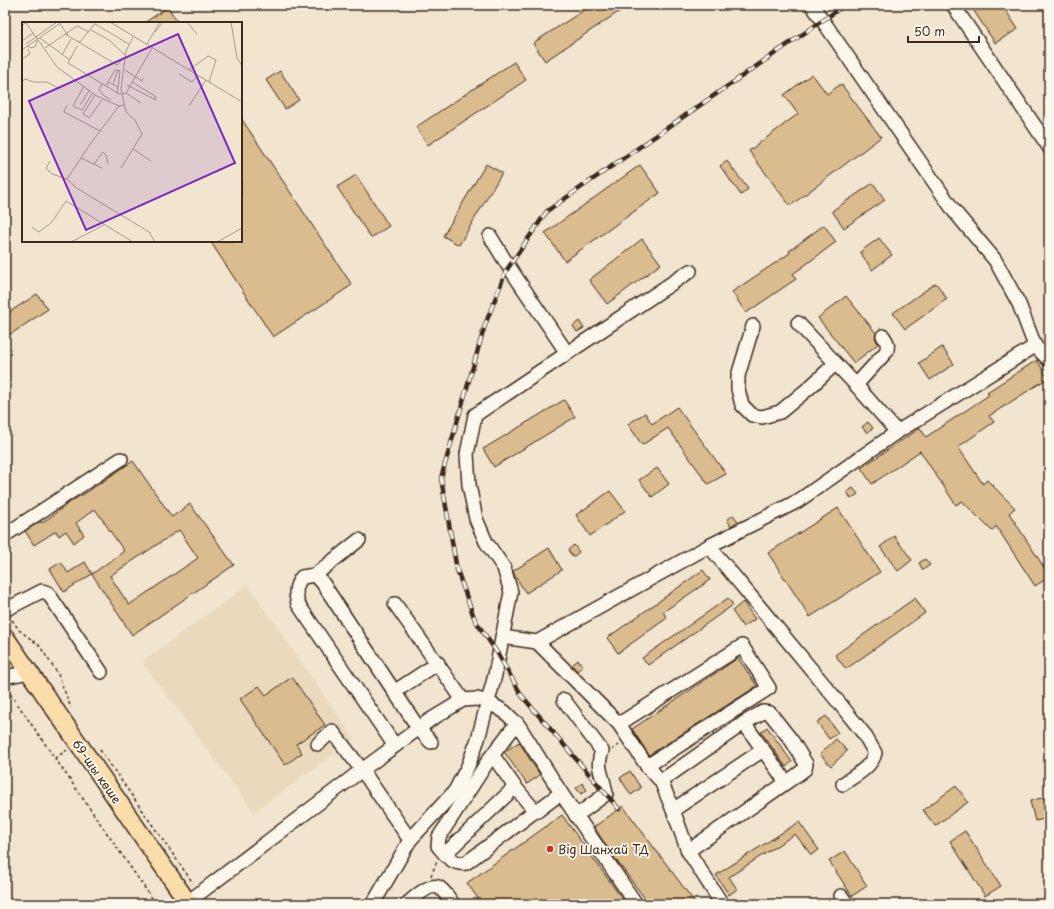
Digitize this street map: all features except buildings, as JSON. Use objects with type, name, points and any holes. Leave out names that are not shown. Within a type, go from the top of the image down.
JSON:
[{"type":"main road","name":"69-шы көше","points":[[5,637],[192,900]]},
{"type":"lane","points":[[812,5],[954,211],[995,260],[1019,304],[1035,346],[1049,360]]},
{"type":"lane","points":[[953,5],[1049,147]]},
{"type":"lane","points":[[490,236],[567,353]]},
{"type":"lane","points":[[372,904],[410,840],[455,791],[468,766],[478,739],[488,702],[502,637],[511,592],[504,568],[486,542],[476,519],[469,485],[467,454],[475,415],[690,271]]},
{"type":"lane","points":[[798,322],[897,432]]},
{"type":"lane","points":[[753,326],[738,376],[738,389],[742,405],[752,415],[762,417],[780,412],[835,364]]},
{"type":"lane","points":[[856,385],[886,352],[888,346],[887,341],[883,336]]},
{"type":"lane","points":[[537,642],[709,546],[798,501],[897,432],[1035,346]]},
{"type":"lane","points":[[5,536],[121,459]]},
{"type":"lane","points":[[359,540],[315,575],[302,577],[297,584],[296,596],[298,604],[395,746]]},
{"type":"lane","points":[[709,546],[845,710],[864,734],[875,753],[869,765],[843,784]]},
{"type":"lane","points":[[315,575],[322,582],[419,729],[431,742]]},
{"type":"lane","points":[[5,610],[42,591],[48,593],[101,672]]},
{"type":"lane","points":[[395,604],[463,700]]},
{"type":"lane","points":[[502,637],[537,642],[619,724],[647,766],[661,781],[688,851],[722,904]]},
{"type":"lane","points":[[619,724],[742,646],[770,688],[647,766]]},
{"type":"lane","points":[[394,692],[438,663]]},
{"type":"lane","points":[[5,677],[29,672]]},
{"type":"lane","points":[[192,900],[362,770],[419,729],[463,700],[477,699],[488,702],[505,712],[517,723],[576,816],[636,904]]},
{"type":"lane","points":[[564,700],[602,751],[599,759],[600,770],[605,784],[606,794],[576,816]]},
{"type":"lane","points":[[661,781],[762,712],[770,713],[803,757],[806,767],[688,851]]},
{"type":"lane","points":[[517,723],[490,758],[439,837],[438,846],[453,862],[461,864],[466,863],[561,793]]},
{"type":"lane","points":[[744,723],[786,782]]},
{"type":"lane","points":[[318,744],[332,731],[362,770],[410,840]]},
{"type":"lane","points":[[673,810],[763,750]]},
{"type":"lane","points":[[490,758],[496,760],[514,787],[535,811]]},
{"type":"lane","points":[[445,854],[514,787]]},
{"type":"lane","points":[[407,904],[429,887],[435,886],[440,887],[453,904]]},
{"type":"path","points":[[5,610],[19,630],[39,645],[58,674],[70,707],[74,712]]},
{"type":"path","points":[[5,686],[156,904]]},
{"type":"path","points":[[602,751],[610,751],[629,738]]},
{"type":"path","points":[[98,746],[192,900]]},
{"type":"path","points":[[429,887],[431,874],[436,862],[445,854]]},
{"type":"shaded area","points":[[248,585],[354,739],[254,812],[142,662]]},
{"type":"railway","points":[[619,809],[522,696],[498,654],[475,620],[457,570],[441,478],[485,325],[506,271],[547,211],[845,5]]},
{"type":"place","name":"Big Шанхай ТД","points":[[550,849]]}]
